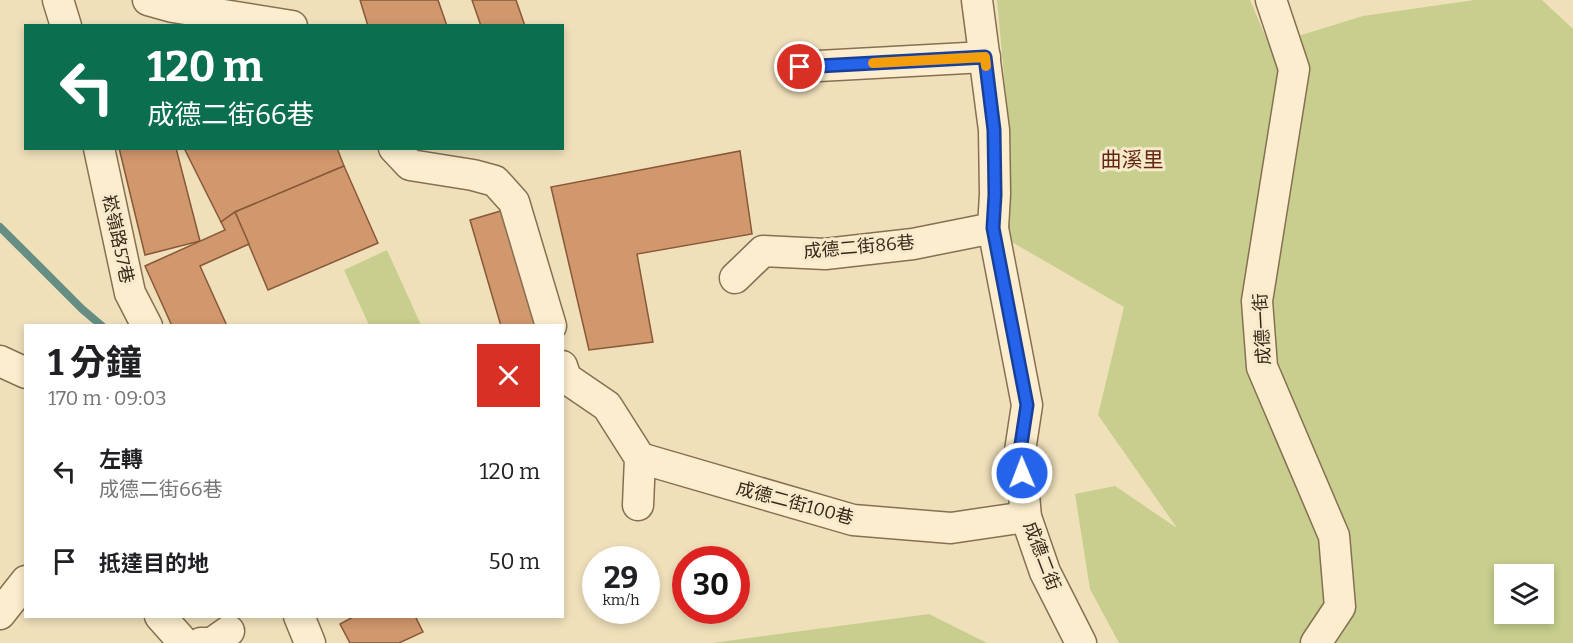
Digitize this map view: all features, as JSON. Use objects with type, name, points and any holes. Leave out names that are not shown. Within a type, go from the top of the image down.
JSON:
[{"type":"street","points":[[58,0],[65,24]]},
{"type":"street","points":[[148,0],[173,7],[279,24]]},
{"type":"street","name":"成德二街","points":[[977,0],[994,130],[993,228],[1027,405],[1020,451],[1026,517],[1045,572],[1081,643]]},
{"type":"street","name":"成德一街","points":[[1271,0],[1294,69],[1257,301],[1262,368],[1334,536],[1340,607],[1316,643]]},
{"type":"street","points":[[800,67],[985,57]]},
{"type":"street","name":"崧嶺路57巷","points":[[99,150],[130,293],[146,324]]},
{"type":"street","points":[[396,150],[410,165],[473,175],[495,181],[514,202],[550,324]]},
{"type":"street","name":"成德二街86巷","points":[[735,278],[763,251],[825,254],[913,244],[993,228]]},
{"type":"street","points":[[0,361],[24,372]]},
{"type":"street","points":[[564,372],[566,378],[607,406],[640,458],[639,505]]},
{"type":"street","name":"成德二街100巷","points":[[640,458],[853,520],[951,528],[1026,517]]},
{"type":"street","points":[[0,614],[24,584]]},
{"type":"street","points":[[162,618],[184,643]]},
{"type":"street","points":[[300,618],[310,643]]},
{"type":"street","points":[[201,643],[212,643],[227,630]]},
{"type":"green space","points":[[997,0],[1250,0],[1269,45],[1363,16],[1474,0],[1542,0],[1573,29],[1573,643],[1119,643],[1090,589],[1075,494],[1115,486],[1177,528],[1098,415],[1124,307],[1005,238],[1008,119]]},
{"type":"green space","points":[[387,250],[421,324],[369,324],[344,270]]},
{"type":"green space","points":[[929,614],[987,643],[712,643]]},
{"type":"building","points":[[360,0],[438,0],[446,24],[367,24]]},
{"type":"building","points":[[472,0],[516,0],[524,24],[480,24]]},
{"type":"building","points":[[119,150],[177,150],[200,241],[145,255]]},
{"type":"building","points":[[185,150],[338,150],[344,166],[235,212],[221,222]]},
{"type":"building","points":[[740,151],[752,234],[637,254],[653,342],[589,350],[551,187]]},
{"type":"building","points":[[344,166],[378,243],[268,290],[235,212]]},
{"type":"building","points":[[504,210],[537,324],[500,324],[470,220]]},
{"type":"building","points":[[235,212],[249,244],[200,266],[226,324],[171,324],[145,266],[225,230],[221,222]]},
{"type":"building","points":[[351,618],[416,618],[423,632],[399,643],[350,643],[340,624]]},
{"type":"waterway","points":[[0,227],[100,324]]},
{"type":"slow traffic","points":[[873,63],[985,57],[986,66]]},
{"type":"district","name":"曲溪里","points":[[1132,160]]},
{"type":"route","points":[[800,67],[985,57],[994,130],[993,228],[1027,405],[1020,451],[1022,473]]}]
